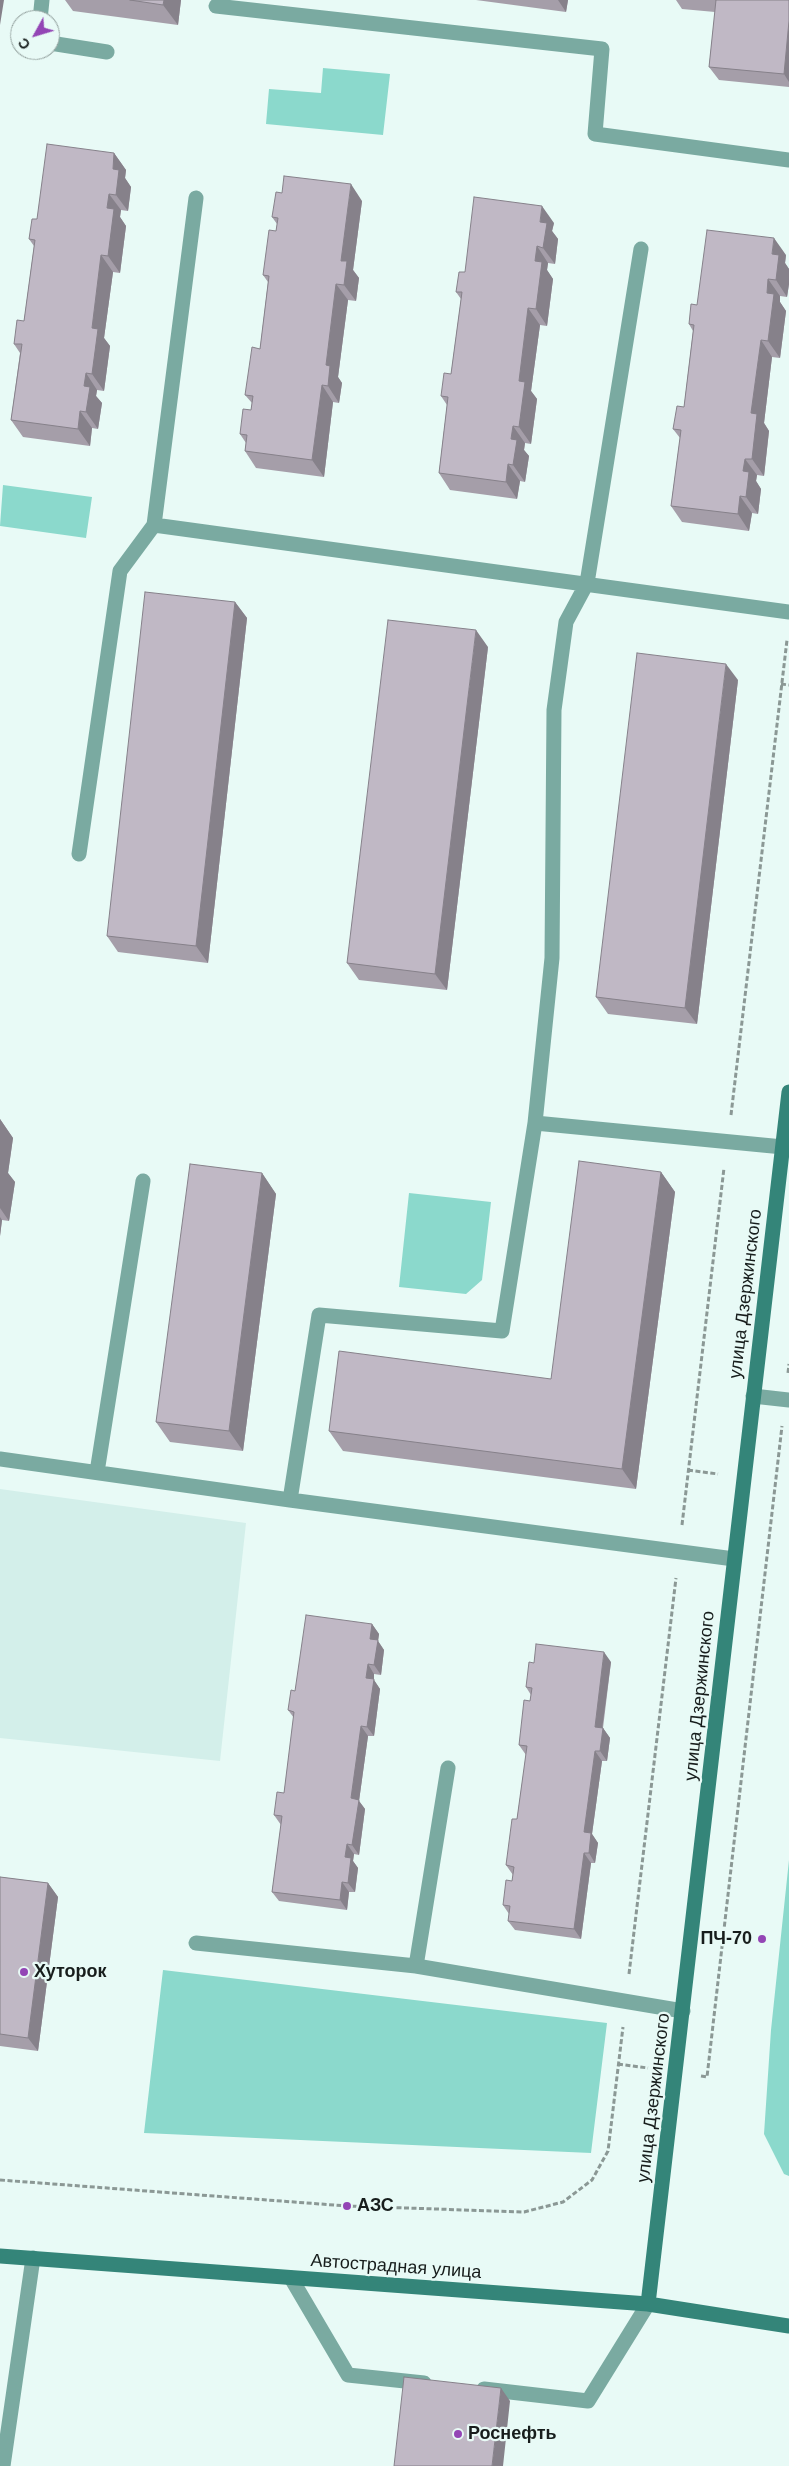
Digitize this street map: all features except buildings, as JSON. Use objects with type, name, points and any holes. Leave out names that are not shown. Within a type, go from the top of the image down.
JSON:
[{"type":"street","name":"улица Дзержинского","points":[[648,2304],[789,1092]]},
{"type":"street","name":"Автострадная улица","points":[[0,2256],[648,2304],[789,2326]]},
{"type":"lane","points":[[216,6],[602,50],[595,134],[789,160]]},
{"type":"lane","points":[[60,45],[107,52]]},
{"type":"lane","points":[[78,854],[120,570],[154,525],[196,198]]},
{"type":"lane","points":[[290,1500],[319,1315],[502,1331],[535,1123],[552,958],[554,710],[566,622],[587,583],[641,249]]},
{"type":"lane","points":[[154,525],[789,612]]},
{"type":"lane","points":[[535,1123],[783,1147]]},
{"type":"lane","points":[[97,1472],[143,1180]]},
{"type":"lane","points":[[753,1396],[789,1400]]},
{"type":"lane","points":[[0,1459],[734,1559]]},
{"type":"lane","points":[[416,1966],[448,1768]]},
{"type":"lane","points":[[196,1943],[416,1966],[683,2011]]},
{"type":"lane","points":[[3,2466],[33,2258]]},
{"type":"lane","points":[[291,2278],[348,2375],[434,2384]]},
{"type":"lane","points":[[473,2388],[588,2401],[648,2304]]},
{"type":"path","points":[[682,1530],[788,631]]},
{"type":"path","points":[[782,684],[789,685]]},
{"type":"path","points":[[629,1975],[677,1569]]},
{"type":"path","points":[[0,2180],[347,2206],[524,2212],[563,2202],[592,2180],[608,2151],[623,2024]]},
{"type":"shaded area","points":[[0,1489],[246,1523],[220,1761],[0,1738]]},
{"type":"green space","points":[[323,68],[390,74],[383,135],[266,124],[269,89],[321,93]]},
{"type":"green space","points":[[3,485],[92,497],[86,538],[0,526]]},
{"type":"green space","points":[[409,1193],[491,1202],[482,1280],[466,1294],[399,1287]]},
{"type":"green space","points":[[789,1860],[789,2176],[784,2174],[764,2134],[771,2030]]},
{"type":"green space","points":[[163,1970],[607,2023],[591,2153],[144,2133]]},
{"type":"place","name":"ПЧ-70","points":[[762,1939]]},
{"type":"place","name":"Хуторок","points":[[24,1972]]},
{"type":"place","name":"АЗС","points":[[347,2206]]},
{"type":"place","name":"Роснефть","points":[[458,2434]]}]
